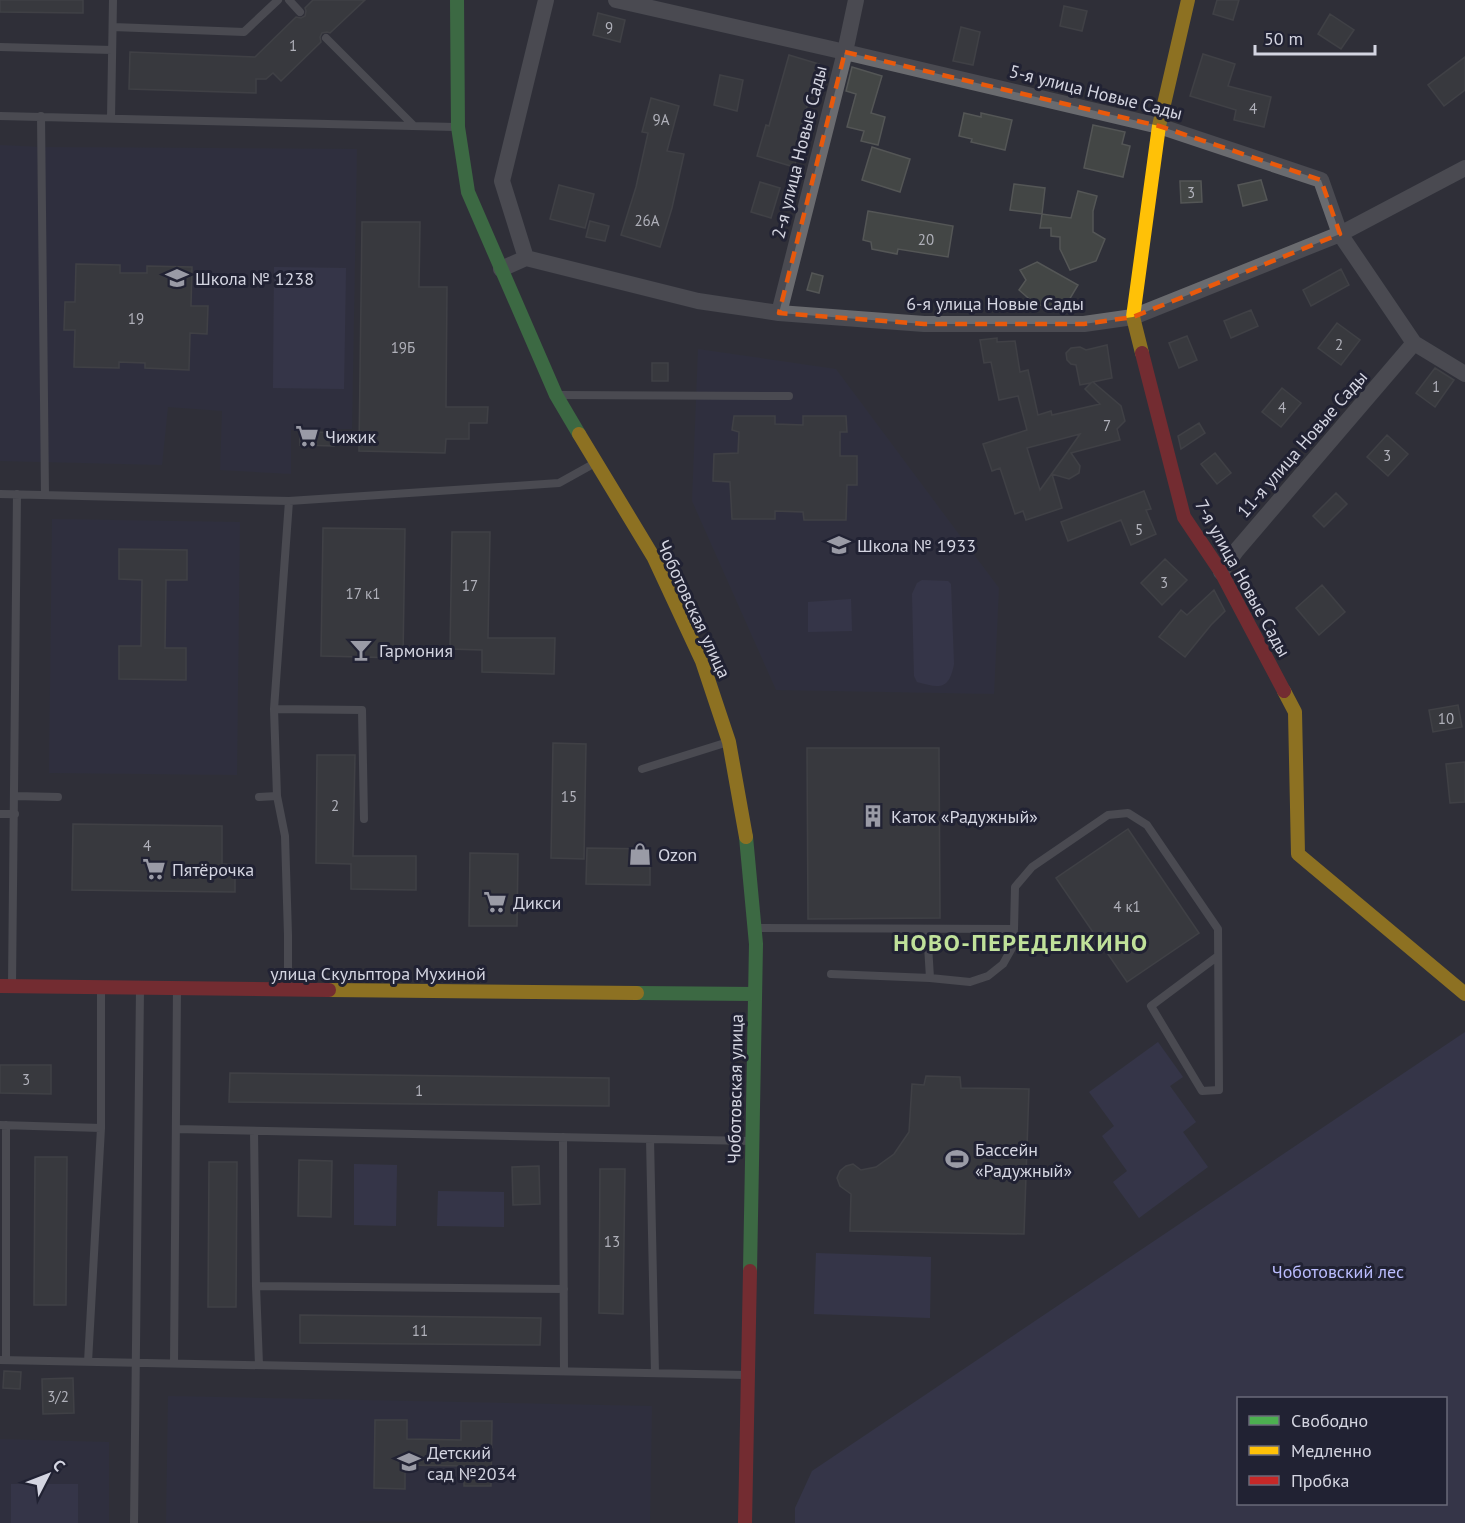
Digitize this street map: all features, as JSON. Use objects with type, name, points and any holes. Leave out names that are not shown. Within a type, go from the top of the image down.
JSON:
[{"type":"street","name":"Чоботовская улица","points":[[457,0],[458,127],[468,192],[556,395],[654,558],[702,661],[729,742],[745,827],[756,944],[745,1523]]},
{"type":"street","points":[[501,269],[526,258],[502,181],[546,0]]},
{"type":"street","name":"5-я улица Новые Сады","points":[[616,0],[1159,126],[1321,180],[1340,234],[1414,343],[1465,374]]},
{"type":"street","name":"2-я улица Новые Сады","points":[[779,313],[856,0]]},
{"type":"street","name":"7-я улица Новые Сады","points":[[1188,0],[1159,126],[1132,317],[1184,517],[1221,572],[1295,712],[1298,854],[1465,994]]},
{"type":"street","name":"6-я улица Новые Сады","points":[[526,258],[698,301],[779,313],[924,324],[1084,324],[1132,317],[1340,234],[1465,168]]},
{"type":"street","name":"11-я улица Новые Сады","points":[[1221,572],[1236,551],[1414,343]]},
{"type":"street","name":"улица Скульптора Мухиной","points":[[6,986],[755,994]]},
{"type":"lane","points":[[111,118],[113,0]]},
{"type":"lane","points":[[113,27],[244,32],[278,0]]},
{"type":"lane","points":[[289,0],[300,12]]},
{"type":"lane","points":[[326,38],[413,125]]},
{"type":"lane","points":[[0,47],[112,50]]},
{"type":"lane","points":[[0,116],[458,127]]},
{"type":"lane","points":[[41,116],[45,495]]},
{"type":"lane","points":[[556,395],[789,396]]},
{"type":"lane","points":[[0,494],[289,501],[559,483],[596,463]]},
{"type":"lane","points":[[6,986],[15,814],[17,494]]},
{"type":"lane","points":[[288,990],[285,836],[277,796],[274,709],[289,501]]},
{"type":"lane","points":[[274,709],[362,710],[364,819]]},
{"type":"lane","points":[[642,769],[729,742]]},
{"type":"lane","points":[[15,796],[58,797]]},
{"type":"lane","points":[[260,796],[277,796]]},
{"type":"lane","points":[[0,813],[15,814]]},
{"type":"lane","points":[[831,974],[970,982],[988,976],[1003,964],[1012,948],[1015,887],[1032,867],[1108,815],[1128,813],[1147,825],[1218,929],[1219,1090],[1202,1091],[1151,1006],[1218,956]]},
{"type":"lane","points":[[754,928],[1014,929]]},
{"type":"lane","points":[[927,929],[930,978]]},
{"type":"lane","points":[[88,1362],[101,1128],[101,987]]},
{"type":"lane","points":[[134,1523],[140,988]]},
{"type":"lane","points":[[174,1363],[177,989]]},
{"type":"lane","points":[[101,1128],[3,1125],[3,1360],[748,1375]]},
{"type":"lane","points":[[176,1129],[752,1141]]},
{"type":"lane","points":[[254,1131],[256,1286],[260,1365]]},
{"type":"lane","points":[[563,1137],[564,1371]]},
{"type":"lane","points":[[650,1139],[656,1373]]},
{"type":"lane","points":[[256,1286],[564,1289]]},
{"type":"highlighted area","points":[[845,52],[1159,126],[1321,180],[1340,234],[1133,317],[1084,324],[924,324],[779,313]]},
{"type":"shaded area","name":"Школа № 1238","points":[[0,145],[357,149],[352,429],[291,430],[291,474],[220,470],[222,411],[168,407],[162,465],[0,461]]},
{"type":"shaded area","name":"Школа № 1933","points":[[698,349],[836,369],[999,588],[994,694],[776,690],[692,501]]},
{"type":"shaded area","points":[[52,519],[240,522],[237,775],[49,773]]},
{"type":"shaded area","name":"Детский сад №2034","points":[[168,1396],[652,1406],[650,1523],[360,1521],[359,1523],[166,1523]]},
{"type":"shaded area","points":[[0,1439],[109,1442],[109,1523],[0,1523]]},
{"type":"green space","points":[[274,267],[346,268],[344,389],[273,388]]},
{"type":"green space","points":[[922,580],[948,581],[951,584],[954,664],[946,683],[937,686],[917,682],[914,676],[912,594],[917,583]]},
{"type":"green space","points":[[851,599],[852,631],[808,632],[808,602]]},
{"type":"green space","name":"Чоботовский лес","points":[[1465,1032],[1465,1523],[795,1523],[795,1508],[812,1471]]},
{"type":"green space","points":[[1158,1042],[1183,1077],[1170,1086],[1196,1122],[1183,1132],[1208,1167],[1139,1218],[1113,1182],[1127,1171],[1102,1136],[1114,1126],[1089,1092]]},
{"type":"green space","points":[[354,1164],[397,1165],[396,1226],[354,1225]]},
{"type":"green space","points":[[438,1191],[504,1192],[504,1227],[437,1226]]},
{"type":"green space","points":[[816,1253],[931,1257],[930,1318],[814,1314]]},
{"type":"green space","points":[[11,1484],[78,1484],[78,1523],[11,1523]]},
{"type":"building","points":[[0,0],[83,0],[83,13],[0,12]]},
{"type":"building","points":[[313,0],[365,0],[330,33],[322,33],[321,42],[281,81],[273,73],[266,79],[256,79],[256,93],[129,89],[130,52],[255,57],[296,17],[305,16],[305,8]]},
{"type":"building","points":[[1217,0],[1239,0],[1233,20],[1213,14]]},
{"type":"building","points":[[1064,6],[1087,11],[1082,31],[1060,26]]},
{"type":"building","points":[[598,13],[625,20],[620,42],[593,35]]},
{"type":"building","points":[[1330,14],[1354,30],[1341,49],[1318,34]]},
{"type":"building","points":[[961,27],[980,32],[973,65],[953,61]]},
{"type":"building","points":[[1203,54],[1235,64],[1228,86],[1271,97],[1264,127],[1234,120],[1236,110],[1190,96]]},
{"type":"building","points":[[789,55],[819,64],[799,135],[804,136],[794,167],[757,156],[766,125],[769,126]]},
{"type":"building","points":[[1465,57],[1465,90],[1444,106],[1428,85]]},
{"type":"building","points":[[852,67],[882,76],[871,113],[885,117],[878,145],[861,141],[864,131],[847,127],[856,94],[846,91]]},
{"type":"building","points":[[720,75],[743,80],[737,111],[714,105]]},
{"type":"building","points":[[651,98],[679,106],[667,151],[684,154],[672,208],[660,247],[621,235],[636,187],[648,133],[642,132]]},
{"type":"building","points":[[964,113],[981,117],[981,113],[1012,120],[1005,150],[971,142],[972,139],[959,136]]},
{"type":"building","points":[[1093,125],[1125,132],[1122,144],[1130,146],[1123,177],[1084,168]]},
{"type":"building","points":[[872,147],[910,159],[900,192],[862,180]]},
{"type":"building","points":[[1261,180],[1267,200],[1243,206],[1238,185]]},
{"type":"building","points":[[1180,181],[1201,181],[1202,202],[1181,203]]},
{"type":"building","points":[[760,182],[780,188],[771,218],[751,212]]},
{"type":"building","points":[[1014,184],[1045,188],[1042,214],[1010,210]]},
{"type":"building","points":[[559,185],[594,194],[585,228],[550,219]]},
{"type":"building","points":[[1078,191],[1097,196],[1093,211],[1093,232],[1105,239],[1096,261],[1070,270],[1060,249],[1060,237],[1051,236],[1051,228],[1040,228],[1042,214],[1071,218]]},
{"type":"building","points":[[868,211],[953,226],[948,257],[898,249],[897,254],[872,249],[871,242],[863,240]]},
{"type":"building","points":[[590,221],[609,226],[605,241],[586,237]]},
{"type":"building","points":[[362,222],[420,222],[419,287],[447,287],[446,407],[488,407],[487,423],[469,423],[469,439],[446,439],[445,453],[359,451]]},
{"type":"building","points":[[1037,262],[1078,285],[1065,307],[1057,301],[1053,309],[1034,303],[1019,290],[1026,280],[1020,270]]},
{"type":"building","points":[[76,264],[120,265],[120,273],[147,273],[147,266],[192,267],[191,306],[208,306],[207,334],[190,333],[189,370],[145,368],[145,363],[119,362],[119,368],[74,367],[75,330],[64,330],[65,302],[75,302]]},
{"type":"building","points":[[1341,269],[1349,285],[1311,306],[1303,290]]},
{"type":"building","points":[[812,273],[823,276],[819,293],[807,290]]},
{"type":"building","points":[[1251,310],[1258,326],[1231,338],[1224,321]]},
{"type":"building","points":[[1337,323],[1360,340],[1341,365],[1318,348]]},
{"type":"building","points":[[1187,336],[1197,360],[1179,368],[1169,343]]},
{"type":"building","points":[[997,338],[997,342],[1015,341],[1020,372],[1028,370],[1038,415],[1051,411],[1052,415],[1100,404],[1085,389],[1091,383],[1080,385],[1076,365],[1067,360],[1066,353],[1071,348],[1080,347],[1086,350],[1107,345],[1112,378],[1093,382],[1121,406],[1125,421],[1117,429],[1120,440],[1071,453],[1080,466],[1079,473],[1069,479],[1052,474],[1062,508],[1026,520],[1023,511],[1015,514],[1000,468],[992,471],[983,444],[1027,430],[1018,396],[999,400],[991,362],[984,363],[980,340]],"holes":[[[1080,434],[1040,490],[1027,448]]]},
{"type":"building","points":[[652,363],[668,363],[668,381],[652,381]]},
{"type":"building","points":[[1435,368],[1454,380],[1435,407],[1416,393]]},
{"type":"building","points":[[1282,388],[1301,403],[1281,427],[1262,412]]},
{"type":"building","points":[[734,416],[775,416],[775,424],[803,425],[803,416],[846,416],[847,432],[840,432],[840,456],[857,456],[857,485],[847,485],[846,520],[804,520],[803,512],[775,511],[775,519],[732,519],[730,482],[713,481],[714,454],[738,453],[739,432],[732,430]]},
{"type":"building","points":[[1199,423],[1205,433],[1181,449],[1178,436]]},
{"type":"building","points":[[300,431],[334,433],[334,446],[300,445]]},
{"type":"building","points":[[1387,435],[1408,454],[1388,476],[1367,457]]},
{"type":"building","points":[[1215,453],[1231,473],[1217,484],[1201,464]]},
{"type":"building","points":[[1144,491],[1151,509],[1146,510],[1156,534],[1131,545],[1121,520],[1068,541],[1061,522]]},
{"type":"building","points":[[1336,493],[1347,504],[1324,527],[1313,516]]},
{"type":"building","points":[[323,528],[405,529],[403,658],[321,656]]},
{"type":"building","points":[[452,532],[490,532],[488,638],[555,638],[554,674],[482,672],[482,650],[450,649]]},
{"type":"building","points":[[119,549],[187,550],[187,580],[166,580],[165,648],[186,648],[186,680],[119,679],[119,646],[141,646],[142,580],[119,579]]},
{"type":"building","points":[[1165,559],[1187,580],[1162,605],[1141,583]]},
{"type":"building","points":[[1322,585],[1345,612],[1319,635],[1296,608]]},
{"type":"building","points":[[1214,590],[1225,611],[1185,657],[1159,637],[1181,610],[1187,615]]},
{"type":"building","points":[[1458,705],[1462,727],[1433,732],[1429,710]]},
{"type":"building","points":[[553,743],[586,744],[584,859],[551,858]]},
{"type":"building","name":"Каток «Радужный»","points":[[807,748],[939,748],[940,918],[808,919]]},
{"type":"building","points":[[317,755],[355,755],[353,856],[416,856],[416,890],[351,889],[351,864],[316,863]]},
{"type":"building","points":[[1465,762],[1465,802],[1450,803],[1446,764]]},
{"type":"building","points":[[73,824],[222,826],[222,864],[235,865],[235,892],[72,890]]},
{"type":"building","points":[[1128,829],[1199,933],[1127,982],[1056,878]]},
{"type":"building","points":[[587,848],[650,849],[650,885],[586,884]]},
{"type":"building","points":[[470,853],[518,854],[517,926],[469,926]]},
{"type":"building","points":[[0,1065],[51,1065],[51,1094],[0,1093]]},
{"type":"building","points":[[230,1073],[609,1078],[609,1106],[229,1102]]},
{"type":"building","name":"Бассейн «Радужный»","points":[[926,1076],[960,1077],[961,1088],[1029,1089],[1024,1234],[850,1231],[851,1194],[840,1186],[837,1178],[840,1171],[853,1164],[861,1170],[876,1167],[894,1154],[909,1132],[912,1084],[924,1085]]},
{"type":"building","points":[[35,1157],[67,1157],[66,1305],[34,1305]]},
{"type":"building","points":[[299,1160],[332,1161],[331,1217],[298,1216]]},
{"type":"building","points":[[209,1162],[237,1162],[236,1307],[208,1307]]},
{"type":"building","points":[[539,1166],[540,1204],[513,1205],[512,1167]]},
{"type":"building","points":[[600,1169],[625,1169],[623,1314],[599,1313]]},
{"type":"building","points":[[300,1315],[541,1318],[540,1345],[300,1343]]},
{"type":"building","points":[[4,1371],[21,1372],[20,1389],[3,1388]]},
{"type":"building","points":[[73,1378],[74,1413],[43,1414],[42,1379]]},
{"type":"building","points":[[375,1420],[407,1420],[407,1439],[461,1440],[461,1421],[492,1421],[491,1486],[464,1486],[464,1466],[405,1465],[405,1489],[374,1488]]},
{"type":"traffic: fast","points":[[457,0],[458,127],[468,192],[556,395],[579,434]]},
{"type":"traffic: fast","points":[[746,837],[756,944],[750,1271]]},
{"type":"traffic: fast","points":[[637,993],[755,994]]},
{"type":"traffic: slow","points":[[1142,353],[1133,317],[1159,126],[1188,0]]},
{"type":"traffic: slow","points":[[579,434],[654,558],[702,661],[729,742],[746,837]]},
{"type":"traffic: slow","points":[[1284,691],[1295,712],[1298,854],[1465,994]]},
{"type":"traffic: slow","points":[[329,990],[637,993]]},
{"type":"traffic: jam","points":[[1142,353],[1184,517],[1221,572],[1284,691]]},
{"type":"traffic: jam","points":[[0,986],[329,990]]},
{"type":"traffic: jam","points":[[745,1523],[750,1271]]},
{"type":"place","name":"Школа № 1238","points":[[177,278]]},
{"type":"place","name":"Чижик","points":[[307,436]]},
{"type":"place","name":"Школа № 1933","points":[[839,545]]},
{"type":"place","name":"Гармония","points":[[361,650]]},
{"type":"place","name":"Каток «Радужный»","points":[[873,816]]},
{"type":"place","name":"Ozon","points":[[640,854]]},
{"type":"place","name":"Пятёрочка","points":[[154,869]]},
{"type":"place","name":"Дикси","points":[[495,902]]},
{"type":"place","name":"Бассейн «Радужный»","points":[[957,1159]]},
{"type":"place","name":"Детский сад №2034","points":[[409,1462]]},
{"type":"district","name":"НОВО-ПЕРЕДЕЛКИНО","points":[[1021,942]]}]
